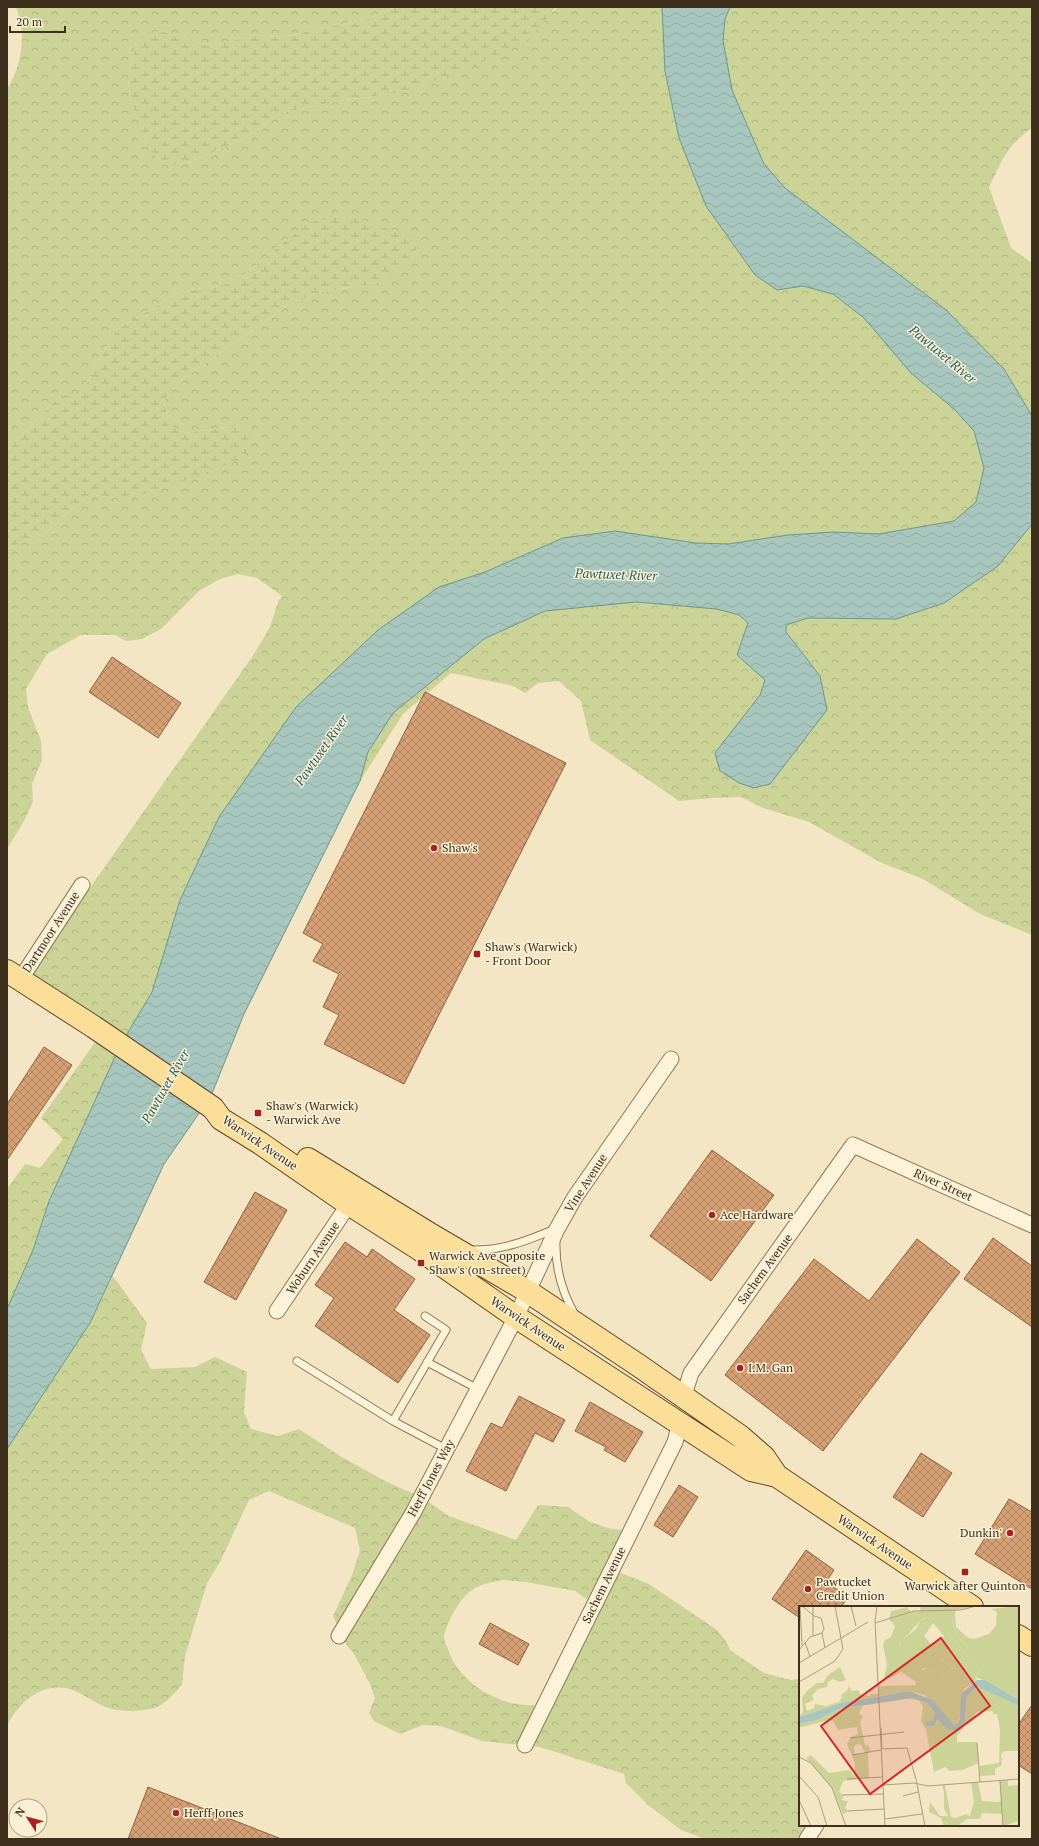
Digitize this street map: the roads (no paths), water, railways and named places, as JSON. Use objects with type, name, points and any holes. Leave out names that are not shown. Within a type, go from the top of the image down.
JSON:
[{"type":"main road","points":[[14,976],[94,1027],[211,1106]]},
{"type":"main road","name":"Warwick Avenue","points":[[211,1106],[221,1119],[260,1143],[349,1204],[419,1249],[516,1317],[680,1422],[751,1470],[777,1476],[968,1606]]},
{"type":"main road","name":"Warwick Avenue","points":[[211,1106],[227,1109],[455,1249],[527,1291],[740,1436],[764,1457],[777,1476]]},
{"type":"main road","points":[[1019,1637],[1032,1645]]},
{"type":"street","name":"Dartmoor Avenue","points":[[14,976],[82,885]]},
{"type":"street","name":"Vine Avenue","points":[[516,1317],[557,1228],[575,1197],[671,1059]]},
{"type":"street","name":"River Street","points":[[853,1145],[1032,1225]]},
{"type":"street","name":"Sachem Avenue","points":[[684,1398],[691,1373],[853,1145]]},
{"type":"street","name":"Woburn Avenue","points":[[278,1311],[349,1204]]},
{"type":"street","name":"Herff Jones Way","points":[[340,1636],[413,1513],[516,1317]]},
{"type":"street","name":"Sachem Avenue","points":[[525,1745],[675,1442],[680,1422]]},
{"type":"street","points":[[807,1839],[815,1826]]},
{"type":"lane","points":[[455,1249],[490,1250],[521,1243],[557,1228],[555,1258],[564,1294],[582,1327]]},
{"type":"lane","points":[[393,1421],[446,1330],[425,1316]]},
{"type":"lane","points":[[297,1361],[393,1421],[446,1449]]},
{"type":"lane","points":[[427,1362],[478,1389]]},
{"type":"water","name":"Pawtuxet River","points":[[662,7],[730,7],[725,19],[723,40],[732,90],[764,164],[785,188],[946,310],[1004,369],[1032,416],[1032,524],[998,566],[944,603],[896,619],[808,618],[786,625],[786,632],[820,676],[827,710],[770,784],[754,788],[739,783],[720,771],[715,753],[760,695],[765,680],[737,655],[748,623],[739,615],[717,609],[636,602],[545,611],[484,639],[393,713],[368,752],[360,781],[244,1014],[211,1096],[164,1164],[90,1323],[7,1449],[7,1309],[33,1250],[49,1201],[120,1046],[152,992],[180,900],[219,817],[296,707],[378,630],[439,587],[485,572],[563,538],[615,531],[696,543],[728,544],[788,535],[833,532],[879,534],[954,521],[976,502],[984,468],[974,431],[954,409],[911,373],[864,318],[833,294],[803,286],[777,290],[755,275],[706,206],[679,138],[665,71]]},
{"type":"place","name":"Shaw's","points":[[434,848]]},
{"type":"place","name":"Shaw's (Warwick) - Front Door","points":[[477,954]]},
{"type":"place","name":"Shaw's (Warwick) - Warwick Ave","points":[[258,1113]]},
{"type":"place","name":"Ace Hardware","points":[[712,1215]]},
{"type":"place","name":"Warwick Ave opposite Shaw's (on-street)","points":[[421,1263]]},
{"type":"place","name":"I.M. Gan","points":[[740,1368]]},
{"type":"place","name":"Dunkin'","points":[[1010,1533]]},
{"type":"place","name":"Warwick after Quinton","points":[[965,1572]]},
{"type":"place","name":"Pawtucket Credit Union","points":[[808,1589]]},
{"type":"place","name":"Herff Jones","points":[[176,1813]]}]
